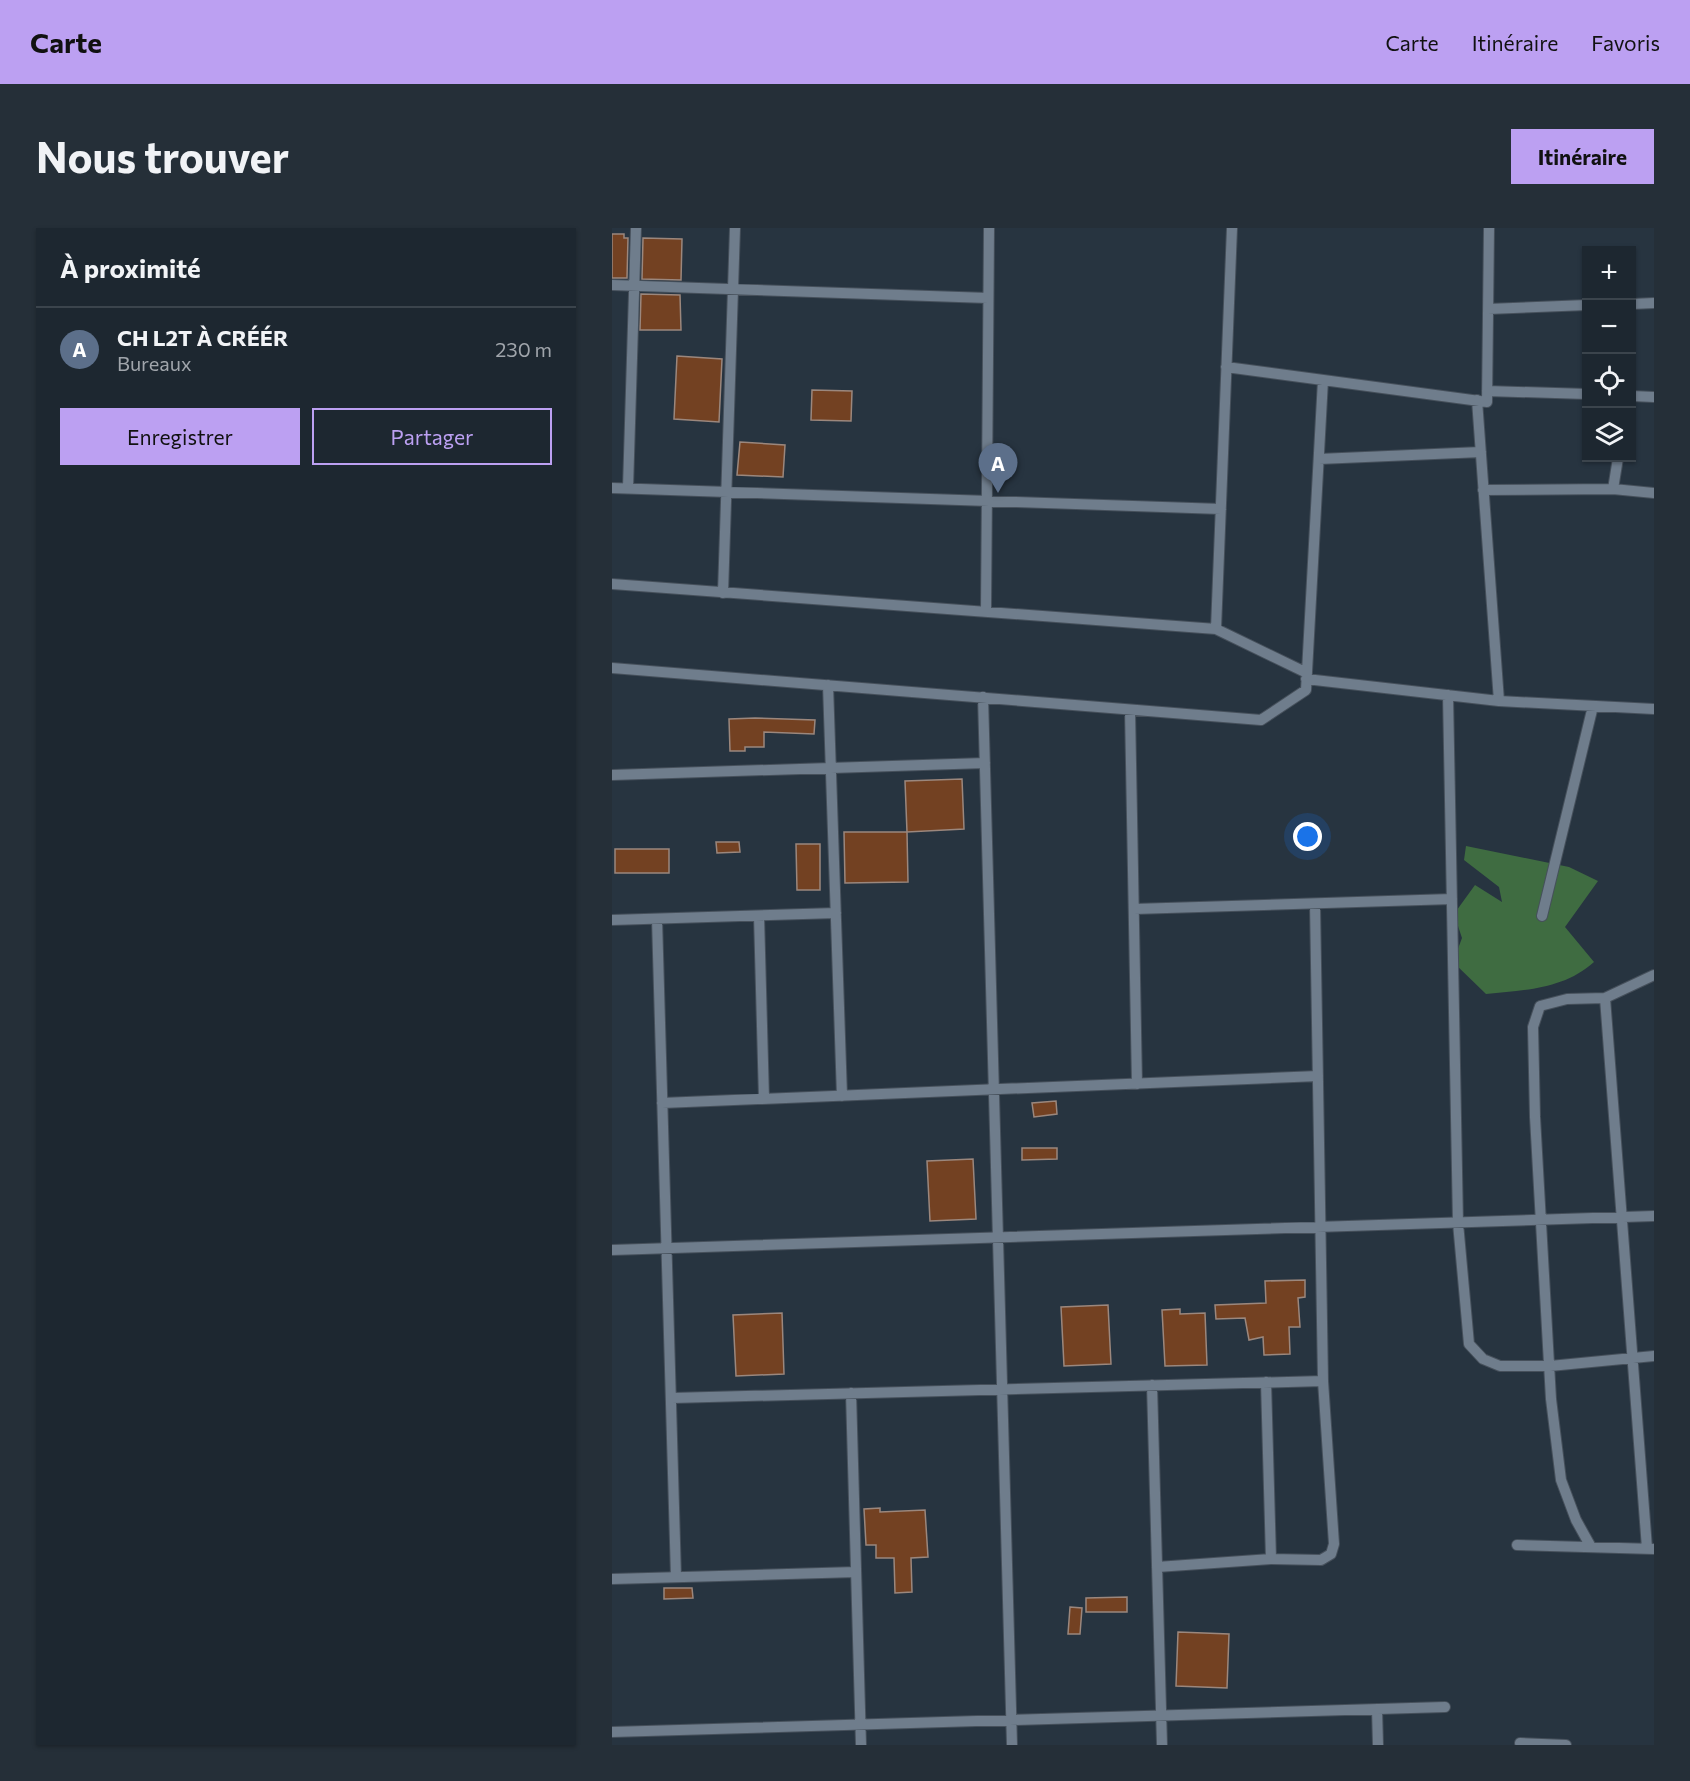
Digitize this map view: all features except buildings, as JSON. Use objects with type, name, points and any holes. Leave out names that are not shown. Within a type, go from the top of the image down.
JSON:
[{"type":"street","points":[[628,488],[636,228]]},
{"type":"street","points":[[723,593],[735,228]]},
{"type":"street","points":[[986,612],[988,228]]},
{"type":"street","points":[[1216,629],[1232,228]]},
{"type":"street","points":[[1226,368],[1487,402],[1489,228]]},
{"type":"street","points":[[612,285],[988,298]]},
{"type":"street","points":[[1636,304],[1654,303]]},
{"type":"street","points":[[1488,309],[1582,305]]},
{"type":"street","points":[[612,668],[1261,720],[1306,690],[1323,380]]},
{"type":"street","points":[[1487,391],[1582,394]]},
{"type":"street","points":[[1636,396],[1654,397]]},
{"type":"street","points":[[1477,400],[1499,700]]},
{"type":"street","points":[[1318,459],[1481,452]]},
{"type":"street","points":[[1613,489],[1617,462]]},
{"type":"street","points":[[612,488],[1221,509]]},
{"type":"street","points":[[1484,490],[1613,489],[1654,493]]},
{"type":"street","points":[[612,585],[1216,629],[1306,676],[1499,700],[1654,710]]},
{"type":"street","points":[[828,685],[842,1096]]},
{"type":"street","points":[[1448,695],[1458,1223],[1469,1344],[1483,1359],[1500,1366],[1550,1366],[1654,1356]]},
{"type":"street","points":[[983,698],[1012,1745]]},
{"type":"street","points":[[1542,916],[1593,706]]},
{"type":"street","points":[[1130,710],[1137,1084]]},
{"type":"street","points":[[612,775],[985,763]]},
{"type":"street","points":[[1134,909],[1452,899]]},
{"type":"street","points":[[1157,1567],[1271,1558],[1321,1560],[1331,1554],[1334,1544],[1323,1381],[1315,904]]},
{"type":"street","points":[[612,920],[836,913]]},
{"type":"street","points":[[759,916],[764,1099]]},
{"type":"street","points":[[657,919],[676,1577]]},
{"type":"street","points":[[1591,1547],[1576,1520],[1561,1480],[1551,1399],[1535,1117],[1533,1027],[1540,1006],[1567,999],[1605,998],[1654,975]]},
{"type":"street","points":[[1517,1545],[1650,1548],[1632,1358],[1605,998]]},
{"type":"street","points":[[662,1103],[1318,1076]]},
{"type":"street","points":[[612,1250],[1654,1216]]},
{"type":"street","points":[[672,1398],[1323,1381]]},
{"type":"street","points":[[1266,1382],[1271,1558]]},
{"type":"street","points":[[1152,1385],[1162,1745]]},
{"type":"street","points":[[851,1393],[861,1745]]},
{"type":"street","points":[[612,1579],[856,1572]]},
{"type":"street","points":[[612,1732],[1445,1707]]},
{"type":"street","points":[[1377,1709],[1378,1745]]},
{"type":"street","points":[[1520,1743],[1566,1745]]},
{"type":"green space","points":[[1466,846],[1569,867],[1598,881],[1565,927],[1594,962],[1570,978],[1544,987],[1486,994],[1453,962],[1462,938],[1454,914],[1475,885],[1502,902],[1499,887],[1464,860]]},
{"type":"place","name":"CH L2T À CRÉÉR","points":[[998,493]]}]
